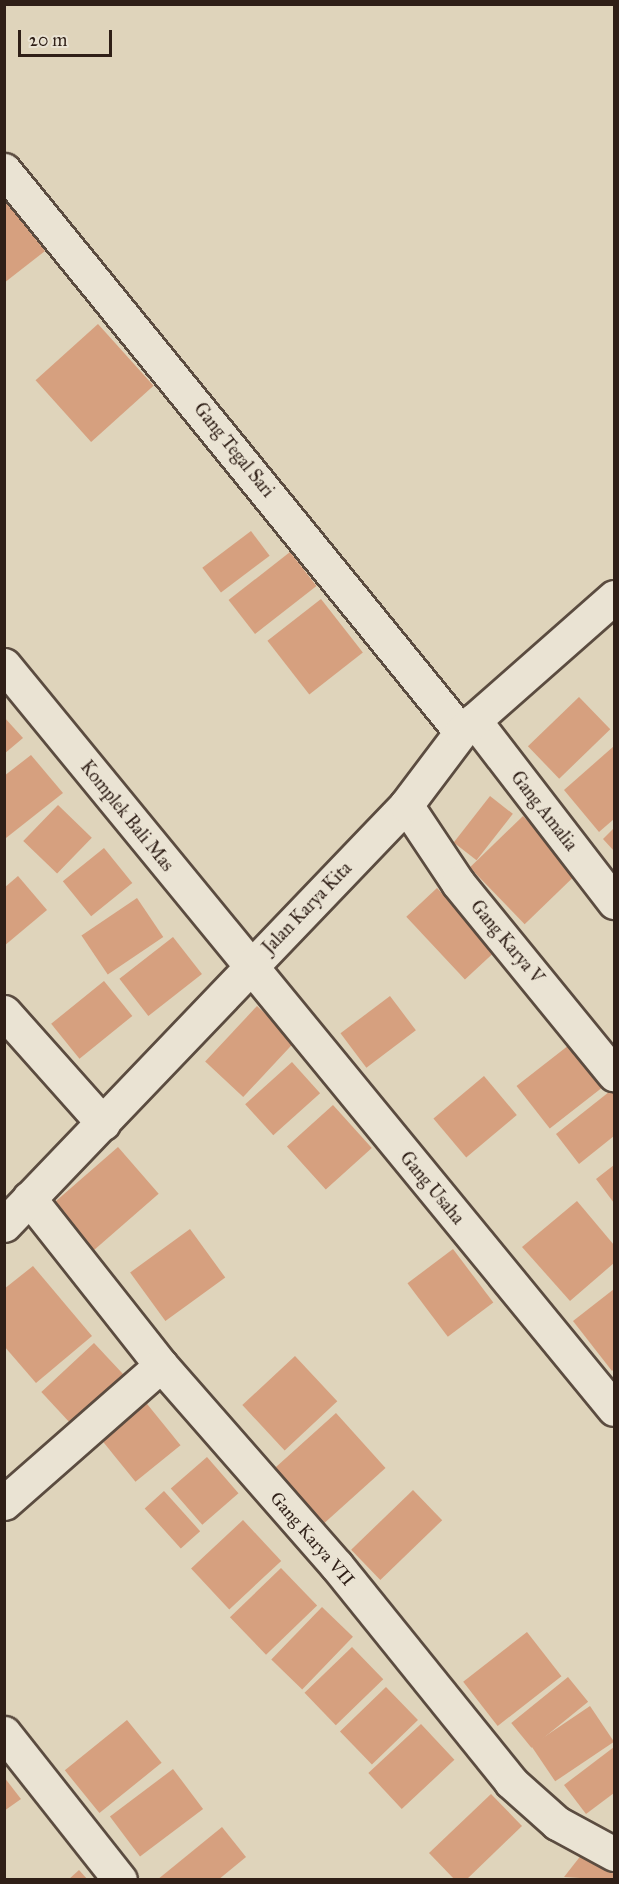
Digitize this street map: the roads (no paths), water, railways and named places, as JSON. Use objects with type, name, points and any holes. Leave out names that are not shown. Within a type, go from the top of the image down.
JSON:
[{"type":"street","name":"Gang Tegal Sari","points":[[4,170],[467,726]]},
{"type":"street","name":"Jalan Karya Kita","points":[[4,1225],[406,805],[467,726],[615,597]]},
{"type":"street","name":"Komplek Bali Mas","points":[[4,665],[250,967]]},
{"type":"street","name":"Gang Amalia","points":[[467,726],[615,902]]},
{"type":"street","name":"Gang Karya V","points":[[406,805],[458,884],[615,1074]]},
{"type":"street","name":"Gang Usaha","points":[[250,967],[615,1409]]},
{"type":"street","points":[[4,1012],[103,1123]]},
{"type":"street","name":"Gang Karya VII","points":[[29,1198],[161,1365],[337,1566],[511,1782],[557,1823],[615,1854]]},
{"type":"street","points":[[4,1503],[161,1365]]},
{"type":"street","points":[[4,1733],[120,1880]]}]
